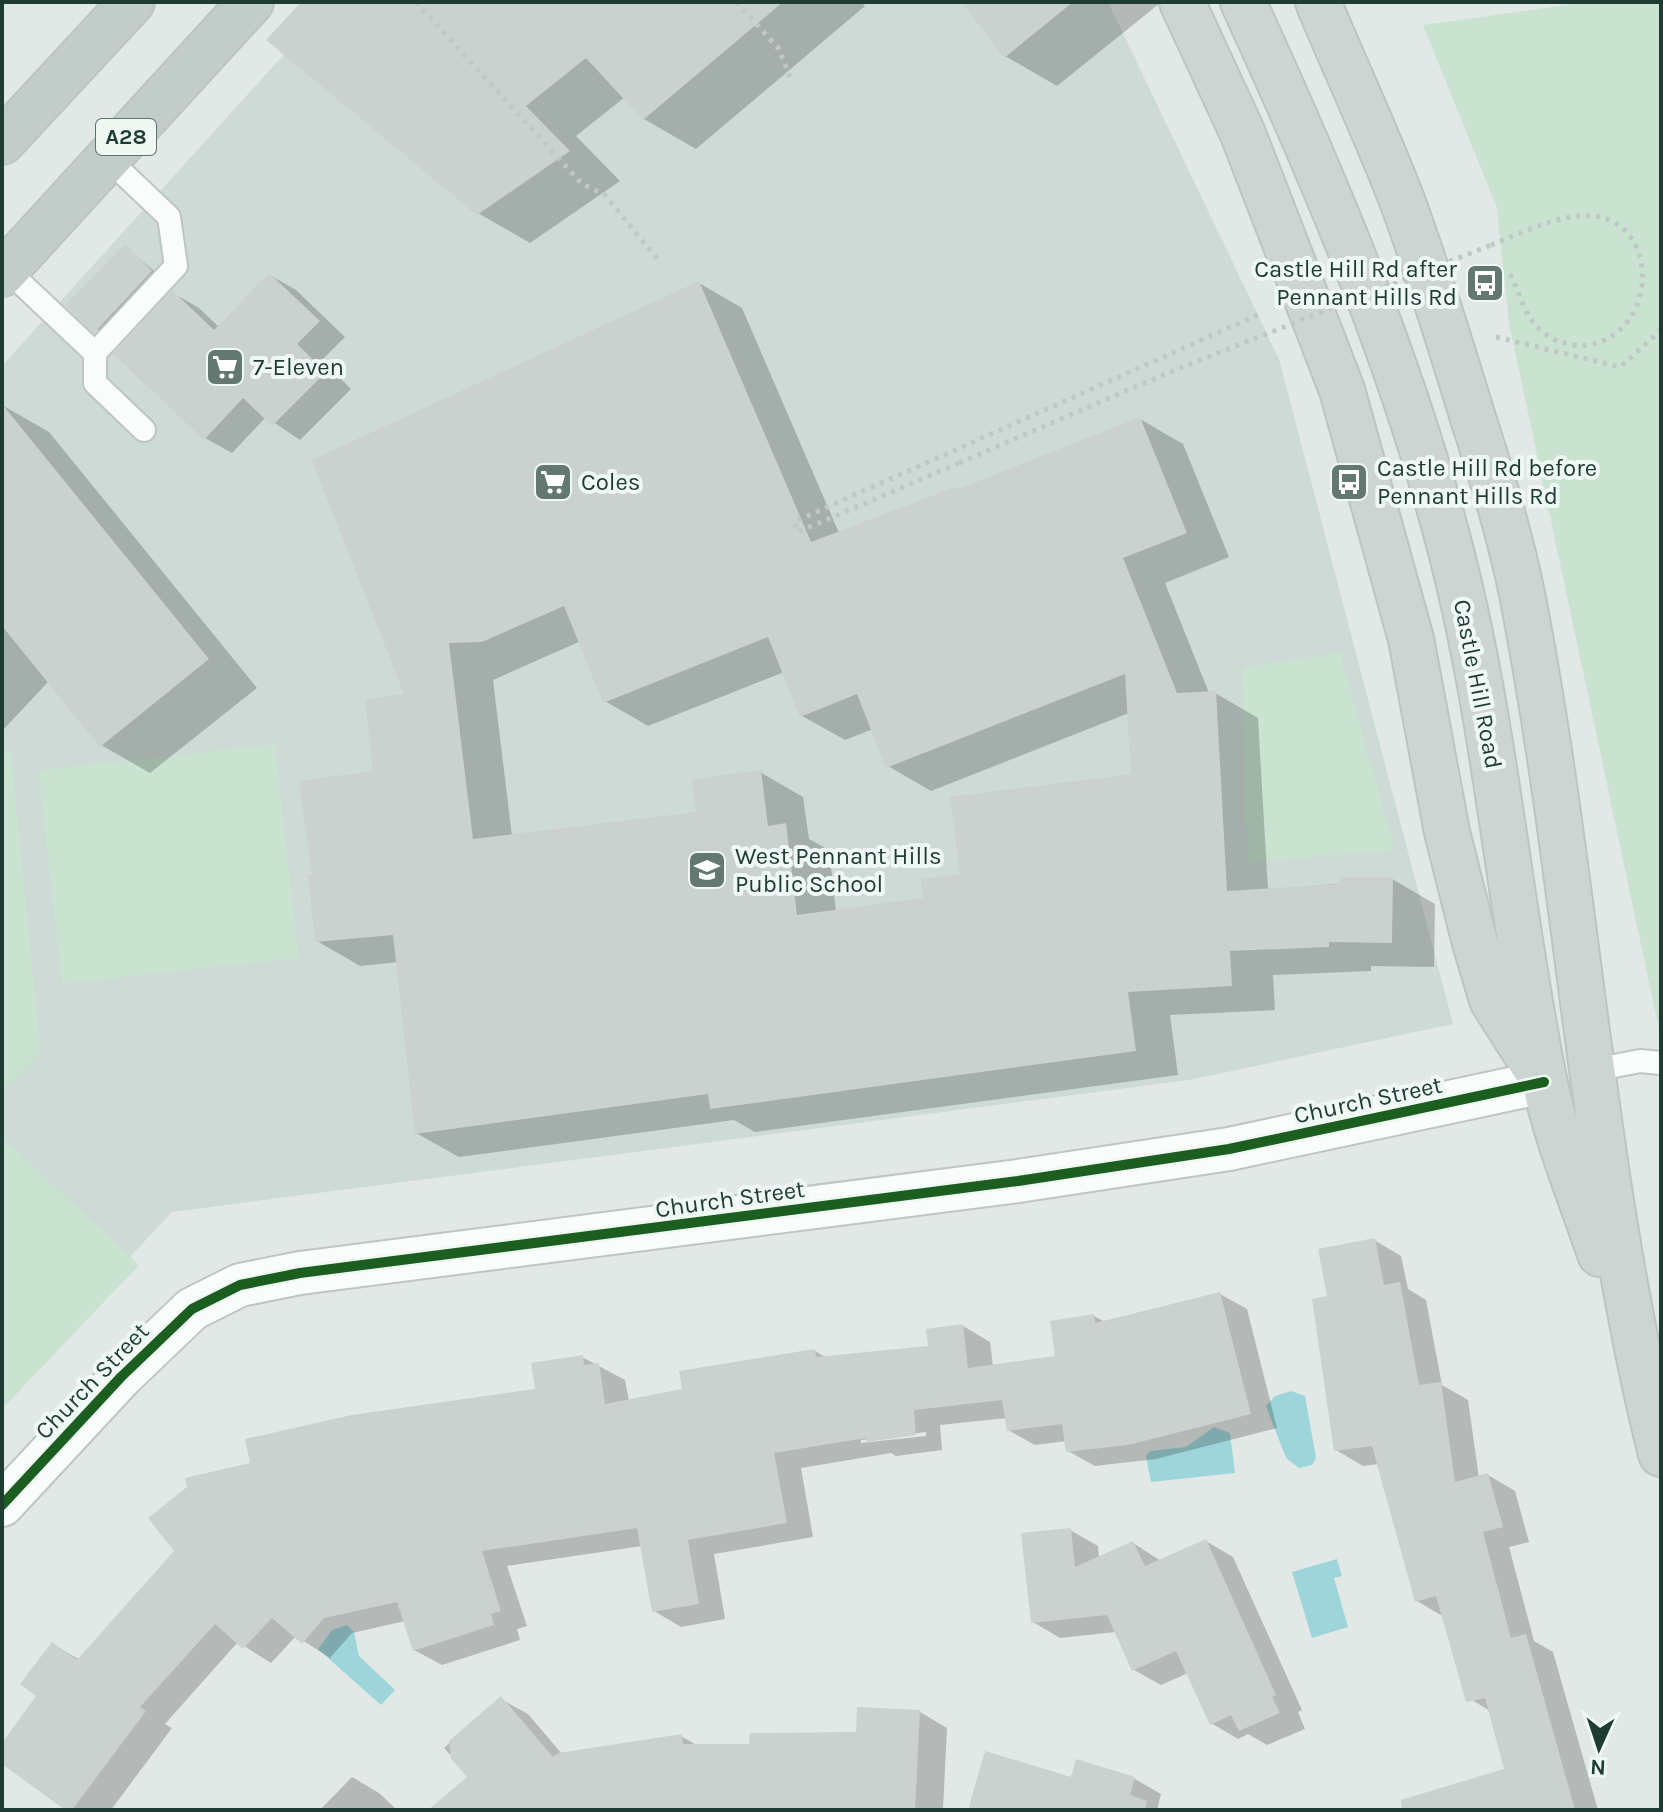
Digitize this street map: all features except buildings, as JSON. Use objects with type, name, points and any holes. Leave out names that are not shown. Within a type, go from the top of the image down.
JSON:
[{"type":"highway","points":[[2,142],[132,2]]},
{"type":"highway","name":"A28","points":[[4,272],[251,2]]},
{"type":"main road","points":[[1182,2],[1243,134],[1342,390],[1411,639],[1447,832],[1492,1000],[1544,1082],[1594,1070]]},
{"type":"main road","name":"Castle Hill Road","points":[[1243,2],[1305,136],[1376,315],[1452,554],[1484,708],[1544,1082],[1644,1385],[1661,1454]]},
{"type":"main road","name":"Castle Hill Road","points":[[1327,5],[1402,202],[1444,325],[1488,464],[1522,596],[1552,766],[1594,1070],[1644,1385]]},
{"type":"street","name":"Church Street","points":[[2,1505],[121,1377],[192,1309],[240,1285],[300,1273],[970,1187],[1214,1151],[1544,1082]]},
{"type":"lane","points":[[107,158],[169,217],[176,266],[95,353],[95,383],[144,430]]},
{"type":"lane","points":[[4,272],[95,353]]},
{"type":"lane","points":[[1594,1070],[1640,1061],[1661,1063]]},
{"type":"path","points":[[416,2],[582,184],[605,195],[659,261]]},
{"type":"path","points":[[736,2],[779,49],[792,83]]},
{"type":"path","points":[[1267,311],[794,522],[798,532],[1170,372],[1563,219],[1598,217],[1628,232],[1646,264],[1645,302],[1633,323],[1614,337],[1584,346],[1569,344],[1554,340],[1535,325],[1510,274],[1496,274]]},
{"type":"path","points":[[1444,325],[1620,367],[1661,330]]},
{"type":"shaded area","points":[[339,2],[1108,2],[1279,359],[1453,1024],[1189,1080],[172,1212],[2,1394],[2,366],[278,61]]},
{"type":"green space","points":[[1588,2],[1661,2],[1661,1039],[1509,323],[1497,208],[1423,25]]},
{"type":"green space","points":[[1340,652],[1395,850],[1247,863],[1242,668]]},
{"type":"green space","points":[[275,744],[299,958],[62,984],[38,770]]},
{"type":"green space","points":[[11,750],[41,1052],[2,1092],[2,751]]},
{"type":"green space","points":[[2,1136],[139,1265],[2,1409]]},
{"type":"water","points":[[1291,1391],[1305,1396],[1316,1458],[1312,1465],[1299,1468],[1286,1458],[1266,1406],[1275,1396]]},
{"type":"water","points":[[1214,1427],[1230,1433],[1235,1473],[1151,1482],[1146,1456],[1150,1451],[1186,1447]]},
{"type":"water","points":[[1337,1559],[1342,1576],[1334,1578],[1348,1627],[1312,1638],[1292,1572]]},
{"type":"water","points":[[347,1625],[354,1632],[359,1656],[395,1690],[381,1705],[318,1649],[332,1630]]},
{"type":"cycle path","points":[[2,1505],[121,1377],[192,1309],[240,1285],[300,1273],[1018,1181],[1229,1149],[1544,1082]]},
{"type":"place","name":"Castle Hill Rd after Pennant Hills Rd","points":[[1485,283]]},
{"type":"place","name":"7-Eleven","points":[[225,367]]},
{"type":"place","name":"Coles","points":[[553,482]]},
{"type":"place","name":"Castle Hill Rd before Pennant Hills Rd","points":[[1349,482]]},
{"type":"place","name":"West Pennant Hills Public School","points":[[707,870]]}]
